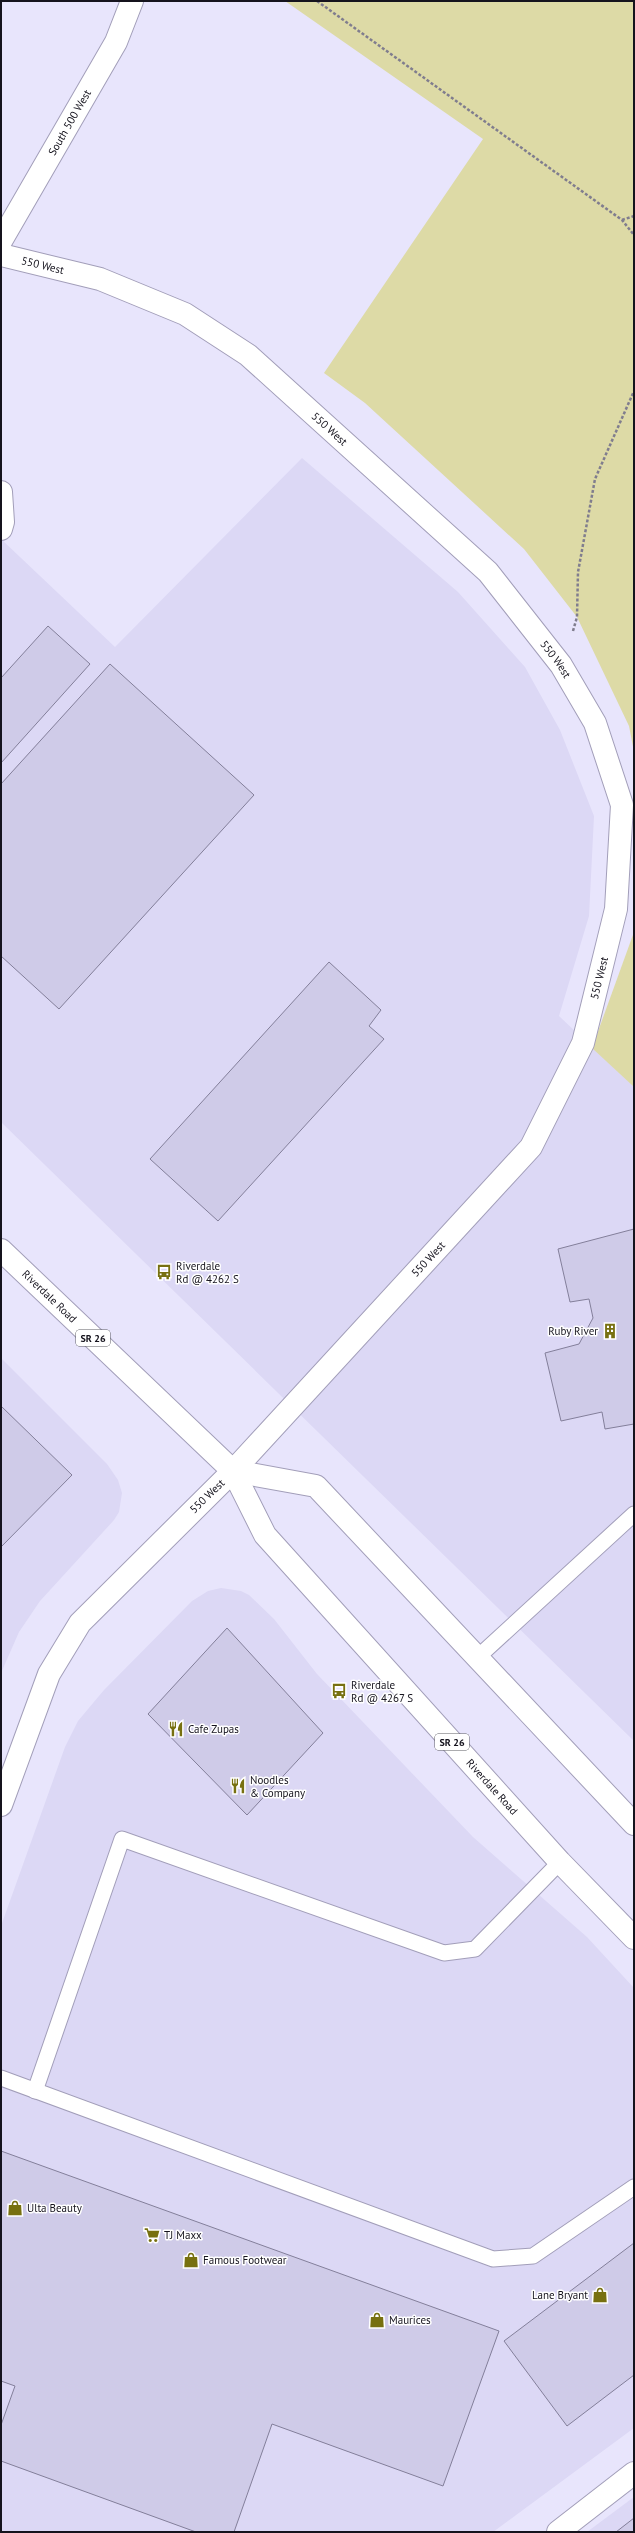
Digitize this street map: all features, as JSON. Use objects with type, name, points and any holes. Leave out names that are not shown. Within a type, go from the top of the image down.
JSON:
[{"type":"street","name":"South 500 West","points":[[1,241],[116,42],[132,1]]},
{"type":"street","name":"550 West","points":[[1,255],[100,279],[185,314],[248,355],[488,572],[561,665],[594,724],[622,805],[616,909],[583,1043],[531,1148],[233,1471],[80,1623],[49,1674],[1,1806]]},
{"type":"street","points":[[1,492],[3,522],[1,529]]},
{"type":"street","name":"Riverdale Road","points":[[1,1250],[233,1471],[265,1535],[560,1862],[634,1938]]},
{"type":"street","points":[[233,1471],[316,1486],[634,1824]]},
{"type":"street","points":[[558,2532],[634,2472]]},
{"type":"lane","points":[[478,1657],[634,1514]]},
{"type":"lane","points":[[35,2091],[122,1839],[444,1953],[475,1949],[560,1862]]},
{"type":"lane","points":[[1,2078],[493,2259],[533,2256],[634,2187]]},
{"type":"path","points":[[317,1],[622,220],[634,235]]},
{"type":"path","points":[[622,220],[634,216]]},
{"type":"path","points":[[561,665],[577,617],[578,572],[595,478],[634,391]]},
{"type":"shaded area","points":[[285,1],[634,1],[634,752],[629,726],[577,617],[524,549],[365,403],[324,373],[483,139]]},
{"type":"shaded area","points":[[302,458],[458,592],[525,667],[560,730],[594,816],[589,916],[559,1016],[634,1087],[634,1741],[1,1122],[1,539],[115,647]]},
{"type":"shaded area","points":[[634,932],[634,1087],[592,1048]]},
{"type":"shaded area","points":[[1,1358],[107,1464],[118,1480],[122,1493],[119,1512],[114,1520],[40,1601],[19,1632],[1,1673]]},
{"type":"shaded area","points":[[221,1588],[241,1591],[249,1595],[274,1619],[317,1674],[473,1837],[587,1937],[634,1988],[634,2428],[493,2532],[1,2532],[1,1926],[65,1747],[78,1721],[104,1690],[192,1601],[208,1591]]},
{"type":"shaded area","points":[[634,2497],[634,2532],[587,2532]]},
{"type":"building","points":[[48,626],[90,664],[1,763],[1,678]]},
{"type":"building","points":[[110,664],[254,795],[59,1009],[1,956],[1,784]]},
{"type":"building","points":[[329,962],[381,1010],[369,1026],[384,1039],[218,1221],[150,1159]]},
{"type":"building","name":"Ruby River","points":[[634,1229],[634,1424],[605,1429],[602,1412],[561,1421],[545,1353],[579,1344],[593,1318],[589,1299],[570,1302],[558,1249]]},
{"type":"building","points":[[1,1406],[72,1475],[1,1547]]},
{"type":"building","points":[[227,1628],[323,1733],[247,1815],[148,1714]]},
{"type":"building","points":[[1,2151],[499,2331],[443,2486],[272,2424],[234,2532],[196,2532],[1,2461],[1,2425],[15,2386],[1,2381]]},
{"type":"building","points":[[634,2243],[634,2375],[567,2426],[504,2341]]},
{"type":"building","points":[[634,2518],[634,2532],[616,2532]]},
{"type":"place","name":"Riverdale Rd @ 4262 S","points":[[164,1272]]},
{"type":"place","name":"Ruby River","points":[[610,1331]]},
{"type":"place","name":"Riverdale Rd @ 4267 S","points":[[339,1691]]},
{"type":"place","name":"Cafe Zupas","points":[[176,1729]]},
{"type":"place","name":"Noodles & Company","points":[[238,1786]]},
{"type":"place","name":"Ulta Beauty","points":[[15,2208]]},
{"type":"place","name":"TJ Maxx","points":[[152,2235]]},
{"type":"place","name":"Famous Footwear","points":[[191,2260]]},
{"type":"place","name":"Lane Bryant","points":[[600,2295]]},
{"type":"place","name":"Maurices","points":[[377,2320]]}]
